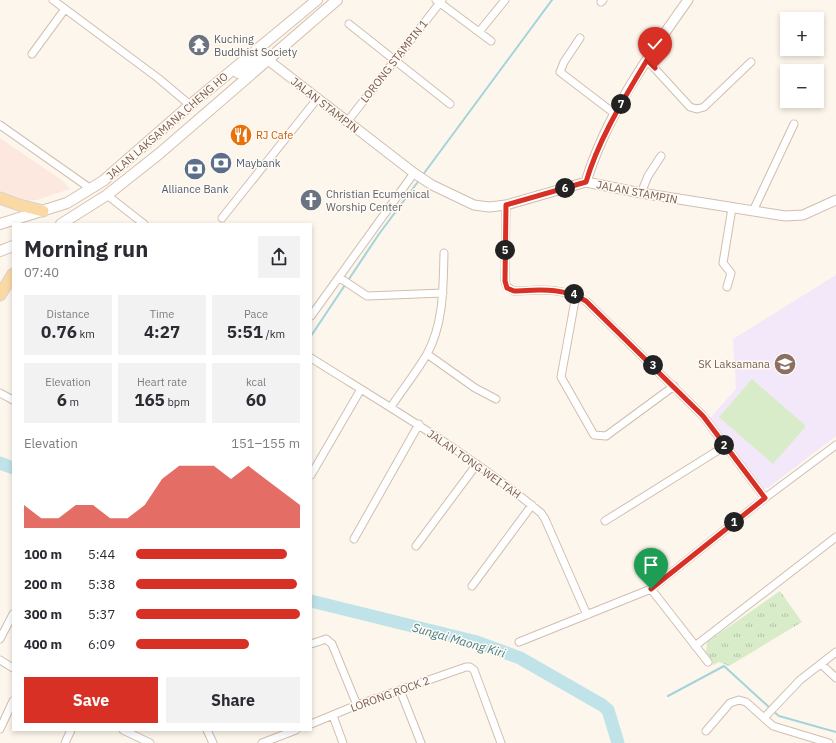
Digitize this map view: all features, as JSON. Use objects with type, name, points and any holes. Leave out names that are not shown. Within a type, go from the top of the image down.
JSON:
[{"type":"main road","name":"JALAN LAKSAMANA CHENG HO","points":[[0,224],[67,203],[103,181],[190,105],[317,0]]},
{"type":"main road","name":"JALAN LAKSAMANA CHENG HO","points":[[64,223],[107,195],[160,153],[337,0]]},
{"type":"main road","points":[[202,95],[217,89],[260,57],[264,57],[268,60]]},
{"type":"main road","points":[[0,198],[20,206],[43,210]]},
{"type":"main road","points":[[0,250],[12,246]]},
{"type":"main road","points":[[0,296],[12,276]]},
{"type":"street","points":[[53,0],[158,78],[190,105]]},
{"type":"street","points":[[479,32],[505,0]]},
{"type":"street","points":[[586,182],[592,163],[615,114],[647,60],[688,0]]},
{"type":"street","points":[[439,1],[491,41]]},
{"type":"street","name":"LORONG STAMPIN 1","points":[[347,122],[439,1]]},
{"type":"street","points":[[32,54],[65,9]]},
{"type":"street","points":[[349,24],[450,104]]},
{"type":"street","points":[[580,38],[564,62],[560,72],[615,114]]},
{"type":"street","name":"JALAN STAMPIN","points":[[268,60],[416,174],[432,185],[474,205],[489,207],[506,205],[586,182],[641,194],[794,216],[811,211],[836,200]]},
{"type":"street","points":[[647,60],[690,107],[697,109],[704,107],[751,62]]},
{"type":"street","points":[[222,218],[317,99]]},
{"type":"street","points":[[753,210],[794,124]]},
{"type":"street","points":[[0,125],[91,189]]},
{"type":"street","points":[[641,194],[648,176],[661,156]]},
{"type":"street","points":[[312,315],[342,280],[416,174]]},
{"type":"street","points":[[107,195],[143,223]]},
{"type":"street","points":[[506,205],[505,281],[507,288],[514,291],[562,290],[576,295],[586,301],[703,416],[765,498]]},
{"type":"street","points":[[727,287],[731,273],[723,263],[732,208]]},
{"type":"street","points":[[391,407],[427,354],[438,326],[443,293],[444,253]]},
{"type":"street","points":[[342,280],[367,296],[443,293]]},
{"type":"street","points":[[576,295],[560,377],[594,435],[606,436],[674,386]]},
{"type":"street","points":[[427,354],[475,388],[496,399]]},
{"type":"street","name":"JALAN TONG WEI TAH","points":[[312,359],[419,424],[477,464],[532,505],[546,519],[586,614]]},
{"type":"street","points":[[312,473],[361,389]]},
{"type":"street","points":[[0,392],[12,399]]},
{"type":"street","points":[[354,539],[419,424]]},
{"type":"street","points":[[519,642],[651,589],[765,498],[836,445]]},
{"type":"street","points":[[604,521],[725,446]]},
{"type":"street","points":[[416,546],[477,464]]},
{"type":"street","points":[[472,586],[532,505]]},
{"type":"street","points":[[695,646],[836,537]]},
{"type":"street","points":[[651,589],[708,662]]},
{"type":"street","points":[[0,639],[12,616]]},
{"type":"street","points":[[312,644],[326,639],[332,644],[356,705]]},
{"type":"street","points":[[766,717],[800,680],[836,652]]},
{"type":"street","points":[[0,660],[12,667]]},
{"type":"street","points":[[821,664],[836,678]]},
{"type":"street","name":"LORONG ROCK 2","points":[[312,724],[356,705],[466,667],[470,667],[474,670],[501,743]]},
{"type":"street","points":[[400,690],[421,743]]},
{"type":"street","points":[[706,731],[730,702],[734,700],[746,702],[766,717],[773,726],[829,743]]},
{"type":"street","points":[[0,729],[12,703]]},
{"type":"street","points":[[333,716],[343,743]]},
{"type":"street","points":[[65,743],[71,731]]},
{"type":"street","points":[[124,731],[136,740],[150,743]]},
{"type":"street","points":[[207,731],[213,743]]},
{"type":"street","points":[[262,743],[293,731]]},
{"type":"street","points":[[800,743],[803,735]]},
{"type":"shaded area","points":[[0,138],[63,181],[70,189],[37,200],[24,201],[0,195]]},
{"type":"shaded area","name":"SK Laksamana","points":[[836,275],[836,436],[768,488],[760,488],[710,418],[736,389],[733,339]]},
{"type":"green space","points":[[752,379],[806,426],[773,464],[719,417]]},
{"type":"green space","points":[[780,591],[802,622],[729,666],[719,662],[713,665],[706,654],[707,642]]},
{"type":"waterway","points":[[422,176],[552,0]]},
{"type":"waterway","points":[[312,334],[379,234],[420,179]]},
{"type":"waterway","name":"Sungai Maong Kiri","points":[[0,463],[12,468]]},
{"type":"waterway","name":"Sungai Maong Kiri","points":[[312,601],[477,642],[520,658],[602,705],[608,710],[618,743]]},
{"type":"waterway","points":[[668,696],[724,666],[770,708]]},
{"type":"waterway","points":[[773,711],[779,716],[836,732]]},
{"type":"place","name":"Kuching Buddhist Society","points":[[199,45]]},
{"type":"place","name":"RJ Cafe","points":[[241,135]]},
{"type":"place","name":"Maybank","points":[[221,163]]},
{"type":"place","name":"Alliance Bank","points":[[195,169]]},
{"type":"place","name":"Christian Ecumenical Worship Center","points":[[311,200]]},
{"type":"place","name":"SK Laksamana","points":[[785,364]]},
{"type":"route","points":[[651,589],[765,498],[703,416],[586,301],[576,295],[562,290],[514,291],[507,288],[505,281],[506,205],[586,182],[592,163],[615,114],[647,60],[655,68]]}]
